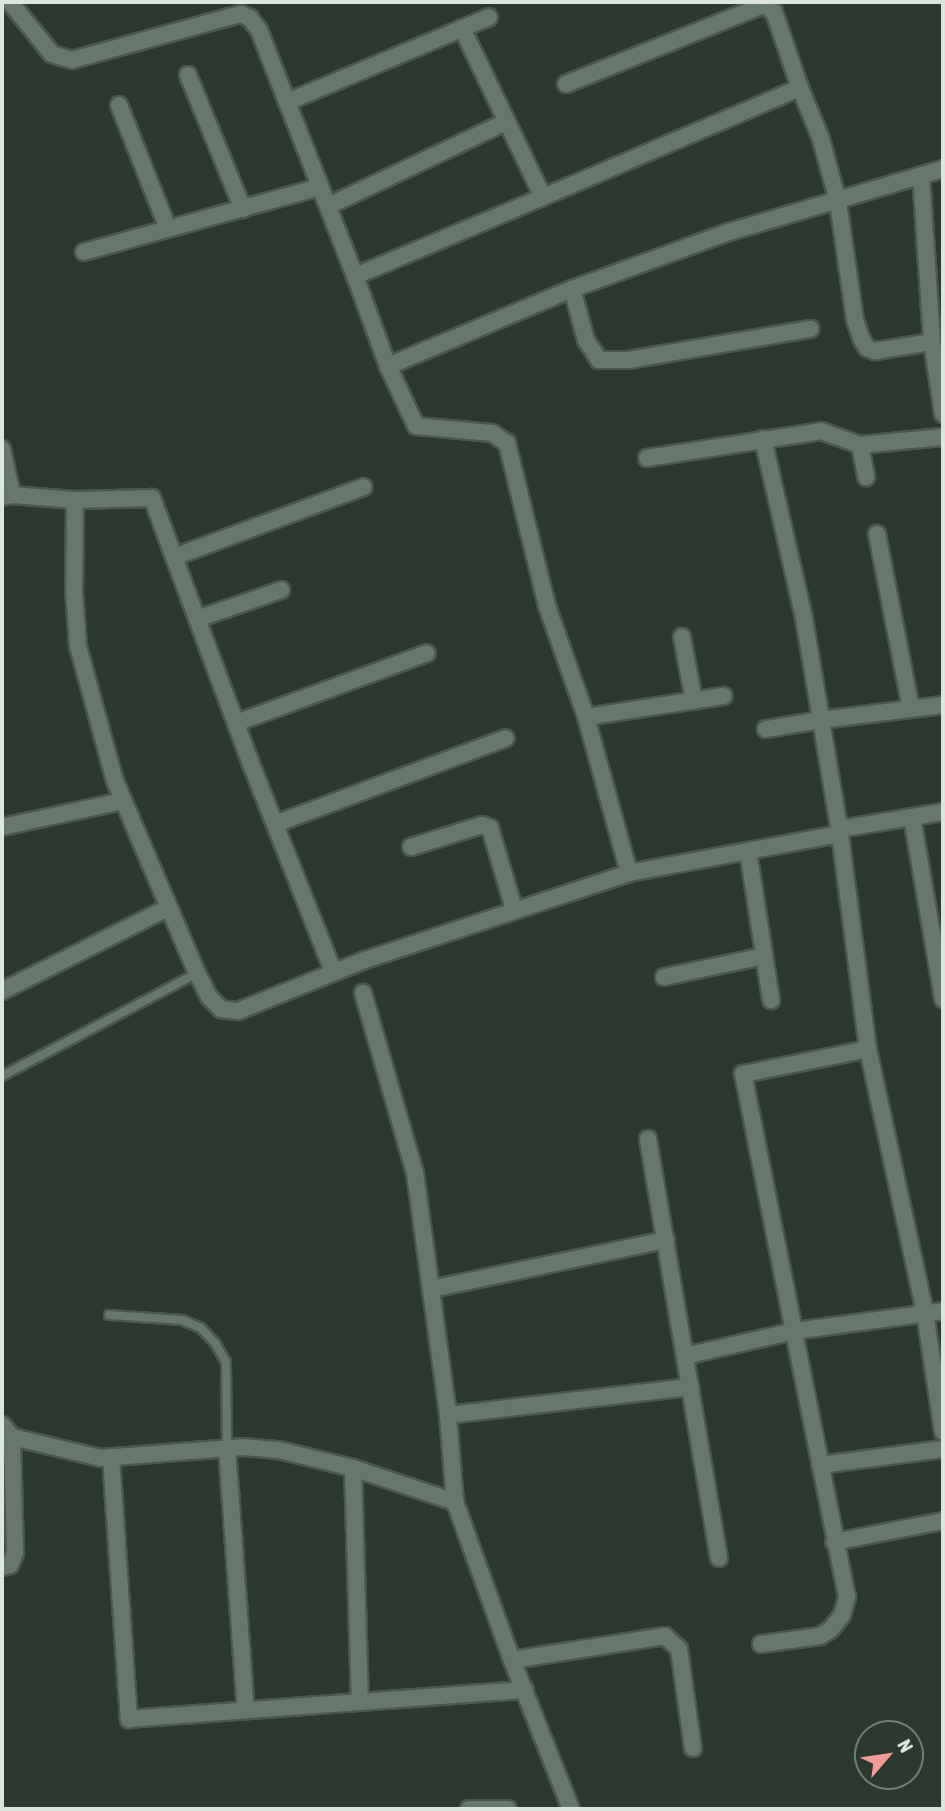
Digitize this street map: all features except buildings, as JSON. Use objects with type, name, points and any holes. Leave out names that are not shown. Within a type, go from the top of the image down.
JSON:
[{"type":"street","points":[[10,2],[52,54],[72,60],[229,17],[241,15],[250,18]]},
{"type":"street","points":[[244,2],[250,18],[259,30],[388,366],[416,426],[492,433],[507,443],[547,606],[586,717],[629,873]]},
{"type":"street","points":[[566,84],[764,5],[774,12],[821,139],[838,202],[855,320],[867,348],[884,351],[932,342]]},
{"type":"street","points":[[287,102],[489,17]]},
{"type":"street","points":[[462,29],[542,197]]},
{"type":"street","points":[[188,75],[243,209]]},
{"type":"street","points":[[355,275],[800,88]]},
{"type":"street","points":[[119,105],[168,229]]},
{"type":"street","points":[[328,206],[506,122]]},
{"type":"street","points":[[388,366],[572,289],[729,232],[943,169]]},
{"type":"street","points":[[921,175],[932,342],[943,414]]},
{"type":"street","points":[[84,252],[320,187]]},
{"type":"street","points":[[572,289],[586,340],[599,360],[628,360],[810,329]]},
{"type":"street","points":[[647,458],[821,432],[860,444],[943,437]]},
{"type":"street","points":[[763,439],[804,618],[839,831],[868,1049],[925,1313],[943,1432]]},
{"type":"street","points":[[860,444],[866,477]]},
{"type":"street","points":[[2,449],[7,496],[75,500],[152,498],[333,971]]},
{"type":"street","points":[[174,557],[363,486]]},
{"type":"street","points":[[75,500],[74,591],[78,646],[122,801],[197,973],[209,997],[221,1009],[238,1011],[333,971],[629,873],[943,812]]},
{"type":"street","points":[[877,534],[911,709]]},
{"type":"street","points":[[197,619],[281,590]]},
{"type":"street","points":[[682,637],[694,701]]},
{"type":"street","points":[[236,723],[427,653]]},
{"type":"street","points":[[586,717],[723,696]]},
{"type":"street","points":[[766,729],[943,705]]},
{"type":"street","points":[[275,824],[506,738]]},
{"type":"street","points":[[2,827],[122,801]]},
{"type":"street","points":[[912,817],[943,999]]},
{"type":"street","points":[[411,847],[482,825],[490,828],[514,909]]},
{"type":"street","points":[[748,851],[771,1000]]},
{"type":"street","points":[[2,991],[168,908]]},
{"type":"street","points":[[664,977],[764,956]]},
{"type":"street","points":[[363,993],[415,1173],[448,1415],[454,1502],[571,1809]]},
{"type":"street","points":[[761,1644],[820,1636],[831,1629],[842,1615],[847,1597],[743,1074],[868,1049]]},
{"type":"street","points":[[648,1139],[719,1558]]},
{"type":"street","points":[[431,1289],[666,1240]]},
{"type":"street","points":[[685,1356],[794,1331],[943,1311]]},
{"type":"street","points":[[448,1415],[690,1388]]},
{"type":"street","points":[[2,1567],[10,1565],[15,1553],[5,1433],[102,1458],[227,1448],[279,1450],[353,1468],[454,1502]]},
{"type":"street","points":[[227,1448],[246,1710]]},
{"type":"street","points":[[820,1465],[943,1449]]},
{"type":"street","points":[[111,1457],[129,1719],[525,1690]]},
{"type":"street","points":[[353,1468],[360,1702]]},
{"type":"street","points":[[834,1542],[943,1521]]},
{"type":"street","points":[[512,1660],[665,1636],[679,1649],[693,1748]]},
{"type":"street","points":[[469,1809],[508,1809]]},
{"type":"lane","points":[[2,1076],[197,973]]},
{"type":"lane","points":[[109,1315],[182,1320],[201,1328],[215,1343],[226,1362],[227,1448]]}]
